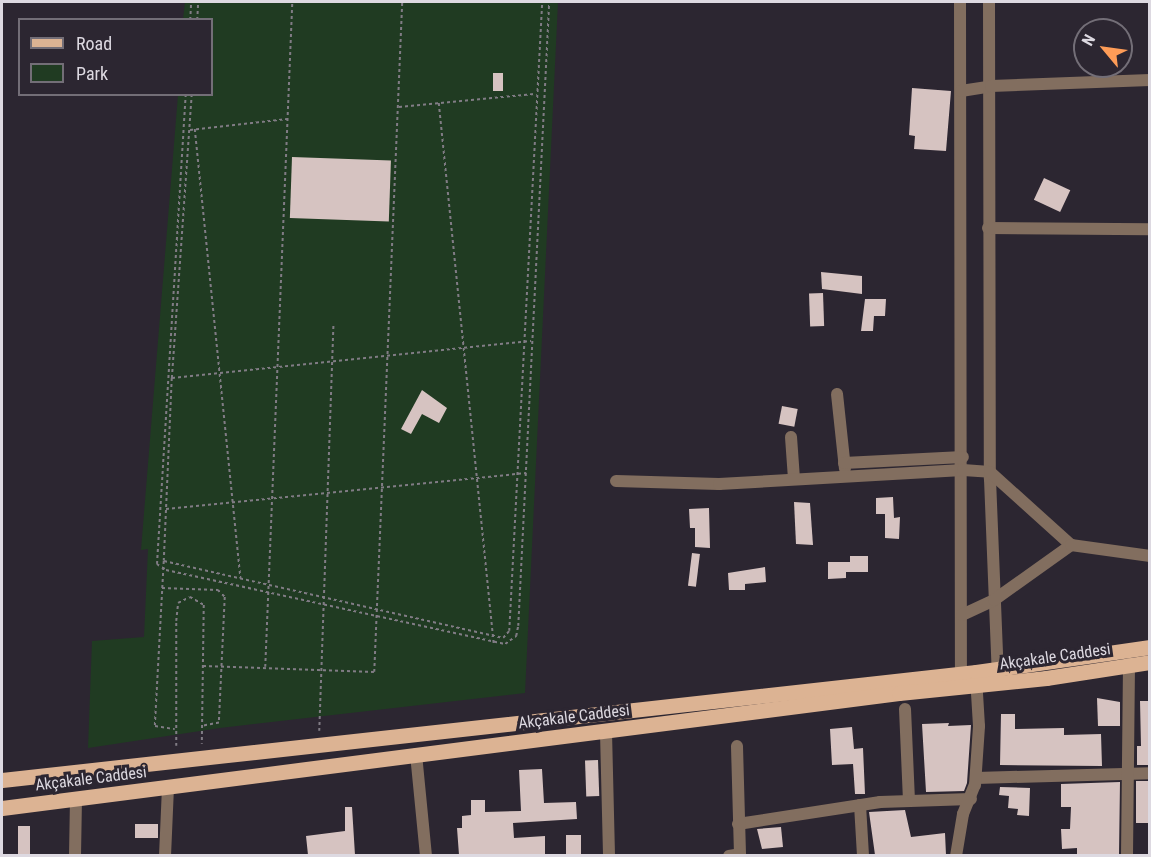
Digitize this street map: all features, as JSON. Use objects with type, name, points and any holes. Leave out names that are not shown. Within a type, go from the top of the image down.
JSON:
[{"type":"main road","name":"Akçakale Caddesi","points":[[998,676],[1149,646]]},
{"type":"main road","name":"Akçakale Caddesi","points":[[2,780],[318,744],[1149,662]]},
{"type":"main road","name":"Akçakale Caddesi","points":[[2,808],[416,754],[606,732],[969,679]]},
{"type":"street","points":[[956,855],[963,814],[971,799],[976,778],[962,615],[960,2]]},
{"type":"street","points":[[989,2],[991,86],[988,228],[990,472],[998,676]]},
{"type":"street","points":[[961,91],[991,86],[1149,80]]},
{"type":"street","points":[[988,228],[1149,229]]},
{"type":"street","points":[[837,394],[845,470]]},
{"type":"street","points":[[791,437],[794,479]]},
{"type":"street","points":[[616,481],[719,484],[794,479],[845,470],[963,457]]},
{"type":"street","points":[[845,470],[990,472],[1071,545],[1149,556]]},
{"type":"street","points":[[962,615],[994,600],[1071,545]]},
{"type":"street","points":[[1127,855],[1129,664]]},
{"type":"street","points":[[905,708],[909,800]]},
{"type":"street","points":[[606,732],[609,855]]},
{"type":"street","points":[[729,855],[740,854],[737,746]]},
{"type":"street","points":[[416,754],[426,855]]},
{"type":"street","points":[[976,778],[1149,773]]},
{"type":"street","points":[[165,855],[168,788]]},
{"type":"street","points":[[738,824],[860,805],[909,800],[971,799]]},
{"type":"street","points":[[75,855],[76,800]]},
{"type":"street","points":[[860,805],[863,855]]},
{"type":"path","points":[[190,18],[192,2]]},
{"type":"path","points":[[197,18],[198,2]]},
{"type":"path","points":[[265,667],[292,2]]},
{"type":"path","points":[[203,666],[265,667],[320,672],[374,672],[402,2]]},
{"type":"path","points":[[164,561],[495,638],[503,638],[509,631],[542,2]]},
{"type":"path","points":[[186,96],[156,556],[163,569],[377,616],[494,645],[511,642],[518,626],[549,2]]},
{"type":"path","points":[[398,107],[536,94]]},
{"type":"path","points":[[176,729],[155,726],[172,378],[192,96]]},
{"type":"path","points":[[439,103],[494,645]]},
{"type":"path","points":[[189,130],[287,119]]},
{"type":"path","points":[[195,129],[241,579]]},
{"type":"path","points":[[318,744],[321,604],[333,324]]},
{"type":"path","points":[[172,378],[389,356],[463,346],[532,341]]},
{"type":"path","points":[[165,509],[526,472]]},
{"type":"path","points":[[162,588],[222,592],[219,723],[202,726]]},
{"type":"path","points":[[177,761],[176,621],[178,603],[190,597],[204,605],[203,757]]},
{"type":"green space","points":[[185,2],[558,2],[525,693],[220,728],[88,748],[92,641],[144,637],[148,549],[141,550],[178,96],[213,96],[213,18],[183,18]]},
{"type":"building","points":[[493,73],[503,73],[503,91],[493,91]]},
{"type":"building","points":[[912,88],[951,91],[946,151],[914,149],[915,136],[909,135]]},
{"type":"building","points":[[292,157],[391,160],[389,221],[290,218]]},
{"type":"building","points":[[1044,178],[1070,190],[1060,212],[1034,200]]},
{"type":"building","points":[[821,272],[862,276],[862,294],[822,289]]},
{"type":"building","points":[[809,293],[823,293],[824,326],[810,326]]},
{"type":"building","points":[[865,299],[886,299],[885,316],[874,316],[873,331],[861,331]]},
{"type":"building","points":[[422,390],[447,408],[439,423],[422,414],[411,434],[401,429]]},
{"type":"building","points":[[782,406],[798,409],[794,427],[779,424]]},
{"type":"building","points":[[893,497],[894,518],[900,517],[899,539],[885,538],[885,514],[876,514],[876,498]]},
{"type":"building","points":[[794,502],[810,503],[813,545],[796,544]]},
{"type":"building","points":[[709,508],[710,548],[695,547],[695,528],[690,528],[689,509]]},
{"type":"building","points":[[692,553],[700,554],[696,587],[688,586]]},
{"type":"building","points":[[850,556],[868,556],[868,572],[846,572],[846,578],[828,579],[828,562],[850,562]]},
{"type":"building","points":[[765,567],[766,582],[745,584],[745,590],[729,590],[728,573]]},
{"type":"building","points":[[1097,698],[1120,702],[1120,726],[1098,726]]},
{"type":"building","points":[[1140,701],[1149,701],[1149,765],[1137,765],[1137,746],[1141,746]]},
{"type":"building","points":[[1001,714],[1015,714],[1015,729],[1064,728],[1064,735],[1101,734],[1102,766],[1000,765]]},
{"type":"building","points":[[949,723],[948,726],[971,725],[967,783],[964,791],[926,792],[922,724]]},
{"type":"building","points":[[852,727],[854,749],[863,748],[865,794],[855,794],[853,764],[832,765],[830,729]]},
{"type":"building","points":[[585,760],[598,760],[599,796],[586,796]]},
{"type":"building","points":[[542,769],[544,803],[576,802],[577,819],[513,823],[514,838],[545,836],[545,855],[459,855],[457,828],[462,828],[462,816],[471,815],[471,800],[485,800],[485,812],[521,811],[519,770]]},
{"type":"building","points":[[1136,781],[1149,781],[1149,823],[1136,823]]},
{"type":"building","points":[[1120,782],[1119,855],[1077,855],[1077,848],[1062,849],[1061,829],[1070,829],[1071,807],[1061,807],[1061,784]]},
{"type":"building","points":[[1000,787],[1030,788],[1029,816],[1017,815],[1018,809],[1008,808],[1009,796],[999,795]]},
{"type":"building","points":[[345,807],[352,807],[355,855],[308,855],[306,836],[345,831]]},
{"type":"building","points":[[905,810],[911,837],[945,833],[946,855],[875,855],[869,812]]},
{"type":"building","points":[[135,824],[158,824],[158,838],[135,838]]},
{"type":"building","points":[[18,826],[30,826],[30,855],[18,855]]},
{"type":"building","points":[[781,827],[783,847],[762,849],[757,829]]},
{"type":"building","points":[[566,835],[581,835],[581,855],[566,855]]}]
